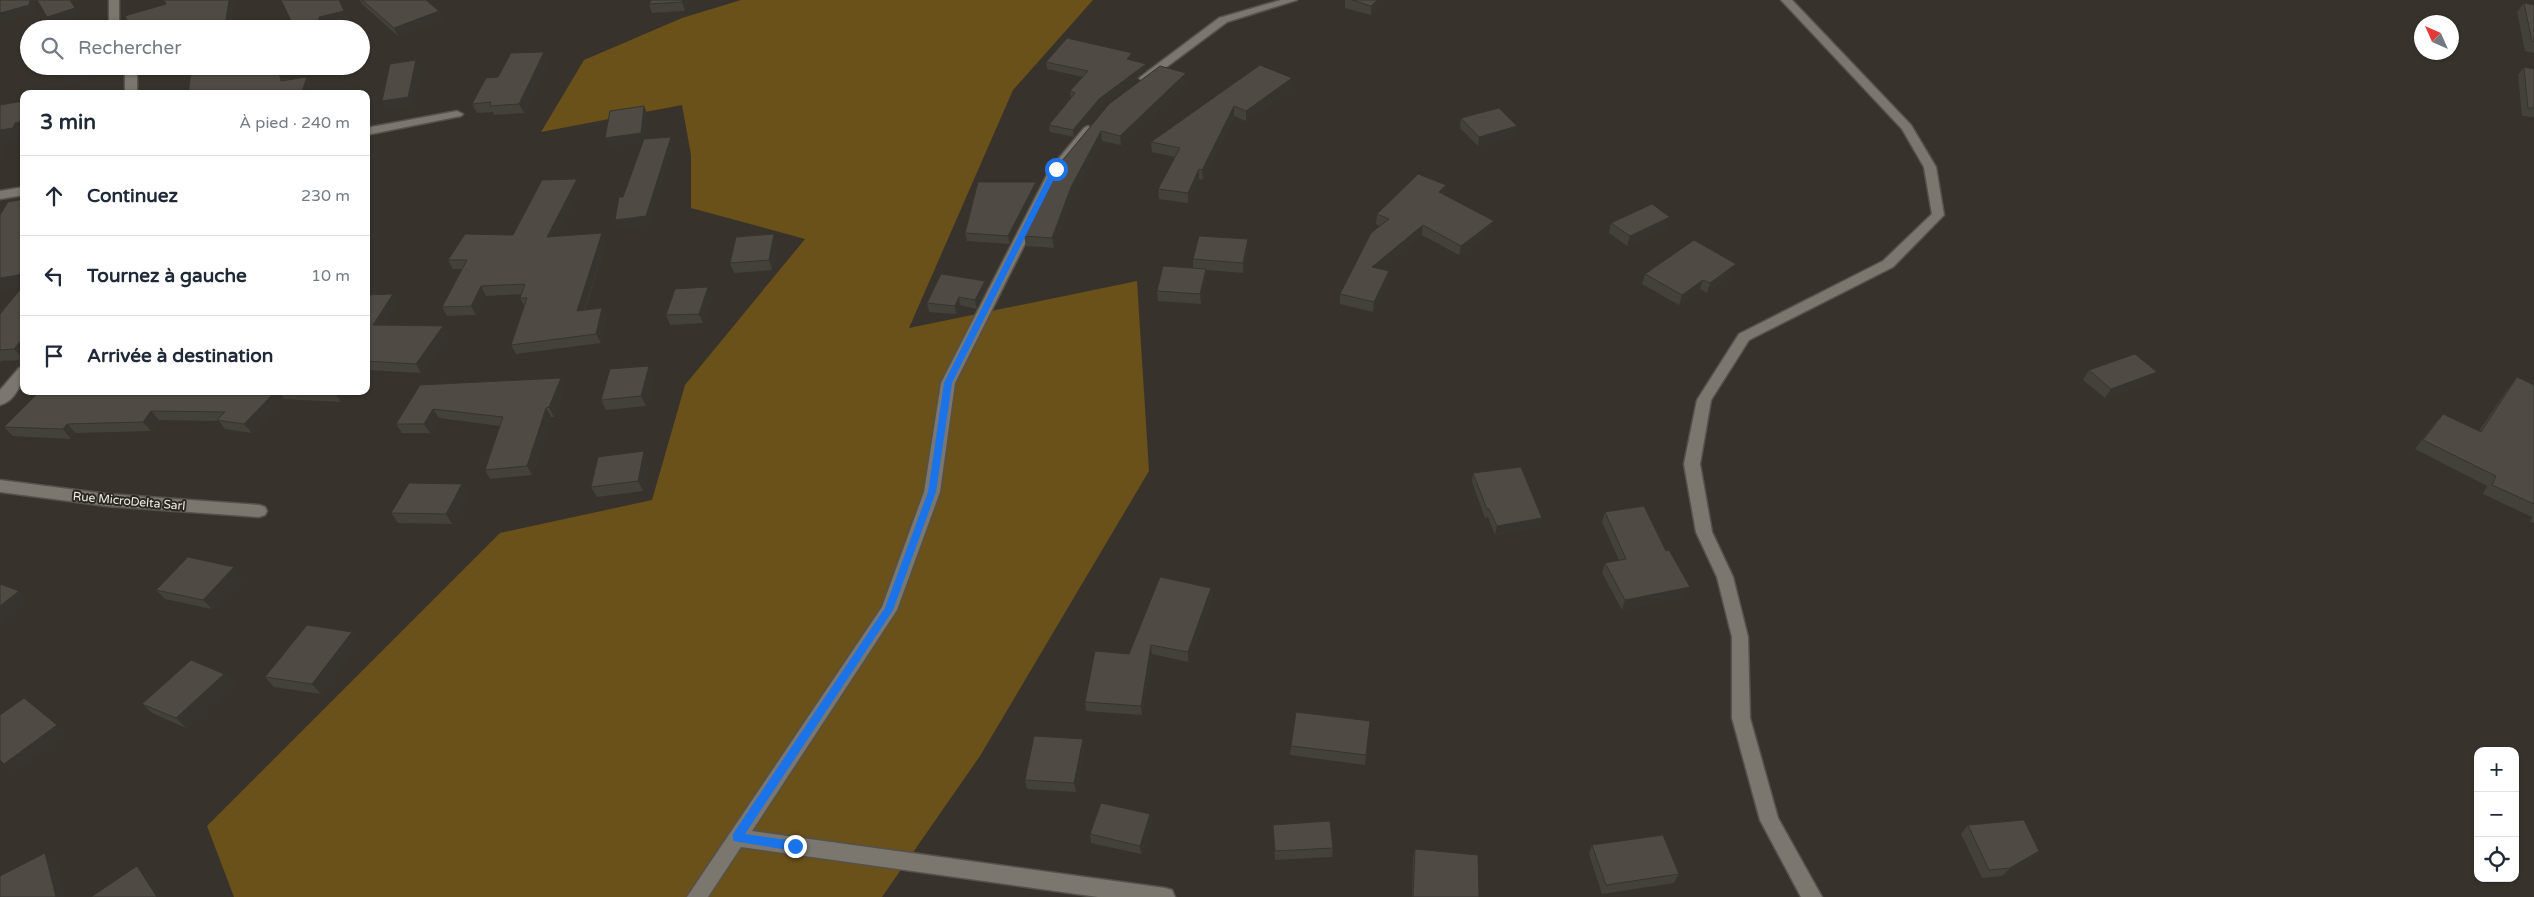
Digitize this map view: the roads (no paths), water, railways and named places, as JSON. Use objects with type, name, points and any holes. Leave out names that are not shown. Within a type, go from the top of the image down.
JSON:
[{"type":"street","points":[[113,20],[114,0]]},
{"type":"street","points":[[1136,85],[1223,20],[1292,0]]},
{"type":"street","points":[[1786,0],[1908,127],[1930,167],[1938,216],[1888,264],[1744,337],[1704,400],[1692,464],[1704,532],[1725,577],[1740,637],[1741,718],[1768,820],[1812,897]]},
{"type":"street","points":[[131,75],[132,90]]},
{"type":"street","points":[[370,131],[457,114]]},
{"type":"street","points":[[697,897],[889,610],[932,492],[948,383],[1056,169],[1099,117]]},
{"type":"street","points":[[0,195],[20,192]]},
{"type":"street","points":[[0,400],[20,376]]},
{"type":"street","name":"Rue MicroDelta Sarl","points":[[0,486],[107,500],[259,511]]},
{"type":"street","points":[[736,838],[1165,897]]}]
